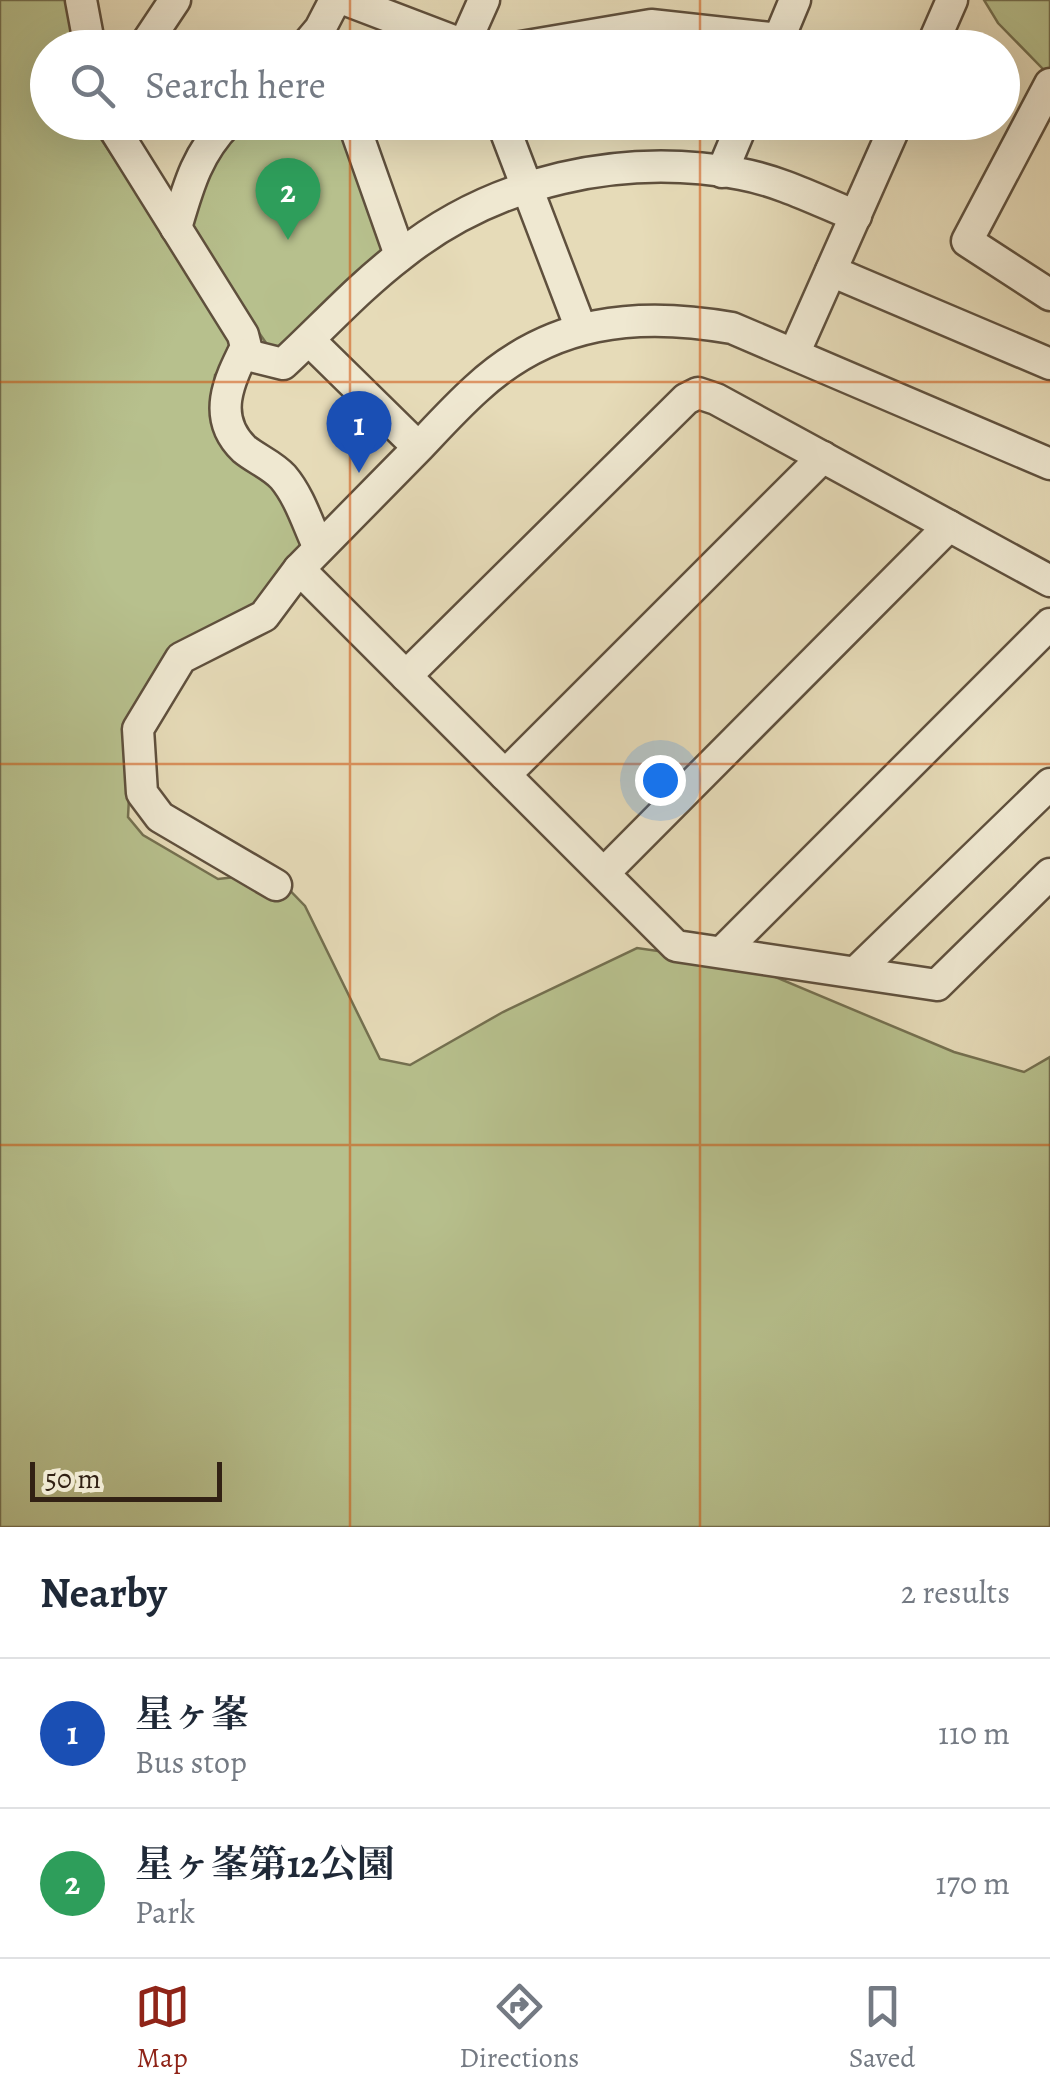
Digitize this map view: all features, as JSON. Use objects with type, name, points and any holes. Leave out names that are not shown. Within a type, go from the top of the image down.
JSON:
[{"type":"street","points":[[81,0],[87,30]]},
{"type":"street","points":[[155,30],[175,0]]},
{"type":"street","points":[[322,30],[335,0]]},
{"type":"street","points":[[346,0],[426,30]]},
{"type":"street","points":[[474,30],[484,0]]},
{"type":"street","points":[[624,29],[636,0]]},
{"type":"street","points":[[783,30],[796,0]]},
{"type":"street","points":[[938,30],[952,0]]},
{"type":"street","points":[[618,30],[651,25],[686,30]]},
{"type":"street","points":[[1050,84],[968,242],[1050,294]]},
{"type":"street","points":[[121,140],[243,336],[246,347],[229,382],[224,413],[230,430],[244,448],[281,476],[294,493],[309,558],[406,676],[676,946],[937,985],[1050,874]]},
{"type":"street","points":[[176,228],[192,173],[212,140]]},
{"type":"street","points":[[359,140],[400,255]]},
{"type":"street","points":[[509,140],[581,329]]},
{"type":"street","points":[[722,172],[735,140]]},
{"type":"street","points":[[794,354],[889,140]]},
{"type":"street","points":[[243,354],[283,364],[400,255],[476,206],[576,173],[675,168],[742,174],[856,216]]},
{"type":"street","points":[[831,271],[1050,364]]},
{"type":"street","points":[[276,885],[160,817],[142,794],[138,729],[181,658],[264,616],[309,558],[478,386],[524,354],[581,329],[629,319],[684,319],[732,328],[1050,464]]},
{"type":"street","points":[[309,340],[418,448]]},
{"type":"street","points":[[406,676],[686,399],[698,393],[716,399],[1050,581]]},
{"type":"street","points":[[506,775],[823,457]]},
{"type":"street","points":[[604,873],[949,526]]},
{"type":"street","points":[[722,952],[1050,624]]},
{"type":"street","points":[[856,972],[1050,784]]},
{"type":"green space","points":[[0,0],[71,0],[77,30],[30,30],[30,140],[102,140],[231,333],[236,352],[215,375],[213,402],[279,488],[301,547],[253,616],[163,658],[133,722],[128,817],[143,835],[218,879],[273,873],[305,906],[380,1059],[410,1065],[503,1012],[637,948],[742,963],[954,1052],[1024,1072],[1050,1057],[1050,1527],[0,1527]]},
{"type":"green space","points":[[984,0],[1050,0],[1050,72],[1020,45],[1020,30],[1005,30]]},
{"type":"green space","points":[[229,140],[346,140],[384,244],[382,254],[279,352],[271,350],[191,236],[192,204],[197,189]]},
{"type":"place","name":"星ヶ峯第12公園","points":[[288,240]]},
{"type":"place","name":"星ヶ峯","points":[[359,473]]}]
